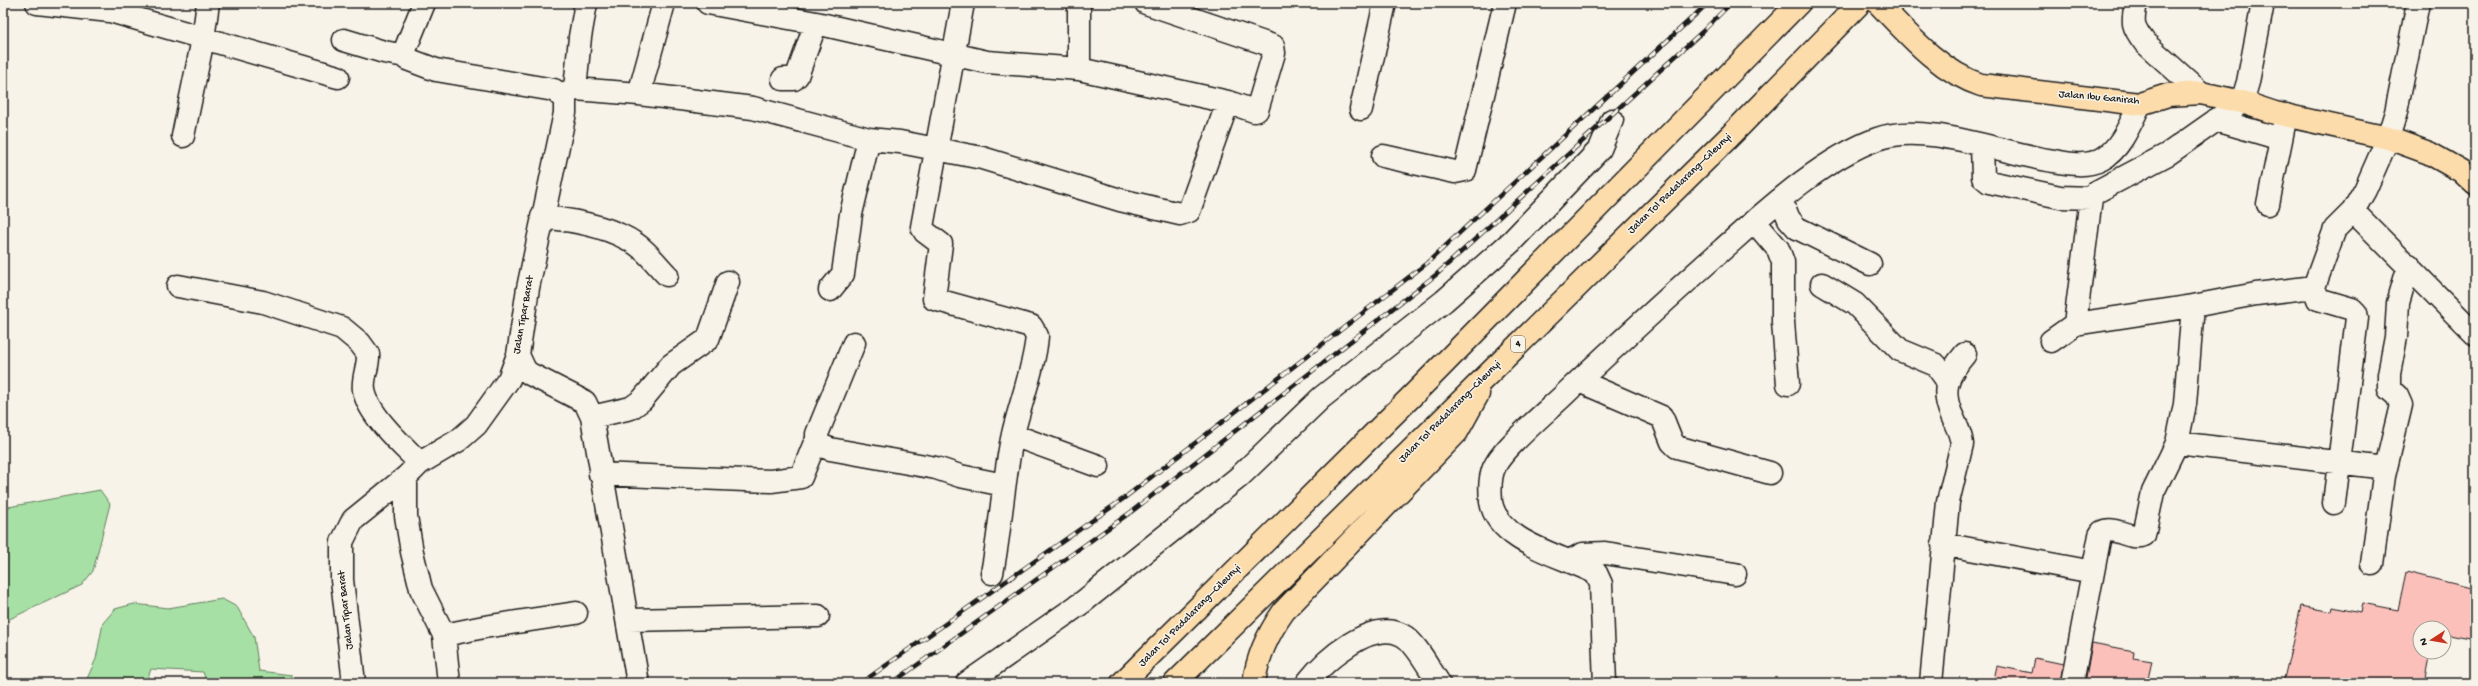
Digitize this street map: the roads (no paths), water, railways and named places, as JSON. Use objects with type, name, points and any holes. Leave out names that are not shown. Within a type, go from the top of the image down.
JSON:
[{"type":"main road","name":"Jalan Tol Padalarang–Cileunyi","points":[[1122,683],[1420,387],[1799,3]]},
{"type":"main road","name":"Jalan Tol Padalarang–Cileunyi","points":[[1175,683],[1732,133],[1860,3]]},
{"type":"main road","name":"Jalan Ibu Ganirah","points":[[1878,3],[1921,48],[1963,79],[1981,85],[2140,104],[2168,95],[2201,93],[2242,102],[2286,115],[2388,138],[2429,153],[2461,171],[2475,184]]},
{"type":"main road","points":[[1254,683],[1255,670],[1271,629],[1284,611],[1457,432],[1488,375]]},
{"type":"street","points":[[184,136],[203,39],[208,3]]},
{"type":"street","points":[[405,56],[406,46],[424,3]]},
{"type":"street","name":"Jalan Tipar Barat","points":[[354,683],[342,580],[342,542],[353,520],[413,470],[460,440],[476,425],[509,379],[518,355],[542,217],[562,135],[568,92],[586,3]]},
{"type":"street","points":[[639,94],[664,3]]},
{"type":"street","points":[[708,3],[816,23],[953,53],[987,62],[1079,69],[1228,102],[1254,111],[1257,110],[1274,53],[1273,46],[1146,3]]},
{"type":"street","points":[[963,3],[953,53],[938,148],[922,227],[925,232],[941,244],[934,299],[1031,326],[1036,331],[1037,341],[1013,435],[1004,485],[1001,527],[992,573]]},
{"type":"street","points":[[1079,3],[1079,69]]},
{"type":"street","points":[[1361,109],[1385,3]]},
{"type":"street","points":[[1383,156],[1455,172],[1465,170],[1505,3]]},
{"type":"street","points":[[2136,3],[2132,22],[2138,34],[2145,43],[2201,93]]},
{"type":"street","points":[[2075,324],[2091,198],[2096,192],[2168,154],[2242,102],[2248,82],[2263,3]]},
{"type":"street","points":[[49,4],[110,11],[338,77]]},
{"type":"street","points":[[2334,503],[2357,318],[2356,312],[2352,309],[2318,299],[2314,287],[2335,229],[2353,211],[2365,190],[2388,138],[2396,112],[2414,5]]},
{"type":"street","points":[[783,78],[794,79],[797,76],[816,23]]},
{"type":"street","points":[[344,40],[384,52],[405,56],[413,62],[436,70],[554,90],[568,92],[639,94],[753,108],[869,139],[938,148],[982,158],[1120,200],[1180,214],[1189,211],[1228,102]]},
{"type":"street","points":[[1604,683],[1602,584],[1596,573],[1528,543],[1506,530],[1496,517],[1492,504],[1490,481],[1496,464],[1617,343],[1754,221],[1850,150],[1880,138],[1911,135],[1944,136],[2035,159],[2077,164],[2090,163],[2104,158],[2122,139],[2140,104]]},
{"type":"street","points":[[2268,204],[2286,115]]},
{"type":"street","points":[[967,683],[1083,602],[1168,534],[1239,477],[1321,398],[1444,301],[1511,242],[1600,149],[1612,120]]},
{"type":"street","points":[[2216,120],[2281,139]]},
{"type":"street","points":[[830,290],[843,274],[851,214],[869,139]]},
{"type":"street","points":[[1982,146],[1983,177],[1989,182],[2060,197],[2091,198]]},
{"type":"street","points":[[1781,200],[1790,220],[1797,228],[1870,264]]},
{"type":"street","points":[[2353,211],[2409,265],[2475,334]]},
{"type":"street","points":[[542,217],[575,221],[626,238],[637,244],[667,275]]},
{"type":"street","points":[[1754,221],[1778,249],[1783,262],[1783,322],[1788,384]]},
{"type":"street","points":[[2372,564],[2386,468],[2401,405],[2397,396],[2389,389],[2389,374],[2396,337],[2398,303],[2409,265]]},
{"type":"street","points":[[592,418],[631,408],[642,400],[671,365],[708,339],[728,282]]},
{"type":"street","points":[[1822,284],[1855,304],[1900,350],[1936,366],[1946,379],[1948,408],[1961,436],[1962,444],[1948,502],[1931,683]]},
{"type":"street","points":[[178,286],[263,302],[342,328],[360,343],[368,354],[364,391],[372,408],[394,438],[413,470],[406,516],[412,552],[421,589],[444,635],[449,683]]},
{"type":"street","points":[[2051,340],[2075,324],[2193,306],[2256,294],[2314,287]]},
{"type":"street","points":[[2072,683],[2102,532],[2109,530],[2135,537],[2144,535],[2153,492],[2177,443],[2185,404],[2193,306]]},
{"type":"street","points":[[600,474],[771,481],[797,479],[801,477],[814,445],[817,444],[817,434],[854,343]]},
{"type":"street","points":[[1946,379],[1965,354]]},
{"type":"street","points":[[518,355],[525,370],[530,374],[585,402],[592,418],[600,474],[629,620],[638,683]]},
{"type":"street","points":[[1579,381],[1662,417],[1672,442],[1677,448],[1770,473]]},
{"type":"street","points":[[1013,435],[1098,466]]},
{"type":"street","points":[[2177,443],[2339,461],[2386,468]]},
{"type":"street","points":[[817,444],[1004,485]]},
{"type":"street","points":[[1943,544],[2093,572]]},
{"type":"street","points":[[1569,561],[1583,554],[1605,553],[1735,574]]},
{"type":"street","points":[[444,635],[484,627],[576,614]]},
{"type":"street","points":[[629,620],[818,616]]},
{"type":"street","points":[[1307,683],[1315,673],[1361,636],[1380,631],[1402,635],[1416,649],[1439,683]]},
{"type":"railway","points":[[861,683],[1123,499],[1427,263],[1708,3]]},
{"type":"railway","points":[[892,683],[1131,512],[1437,274],[1702,32],[1731,3]]}]
